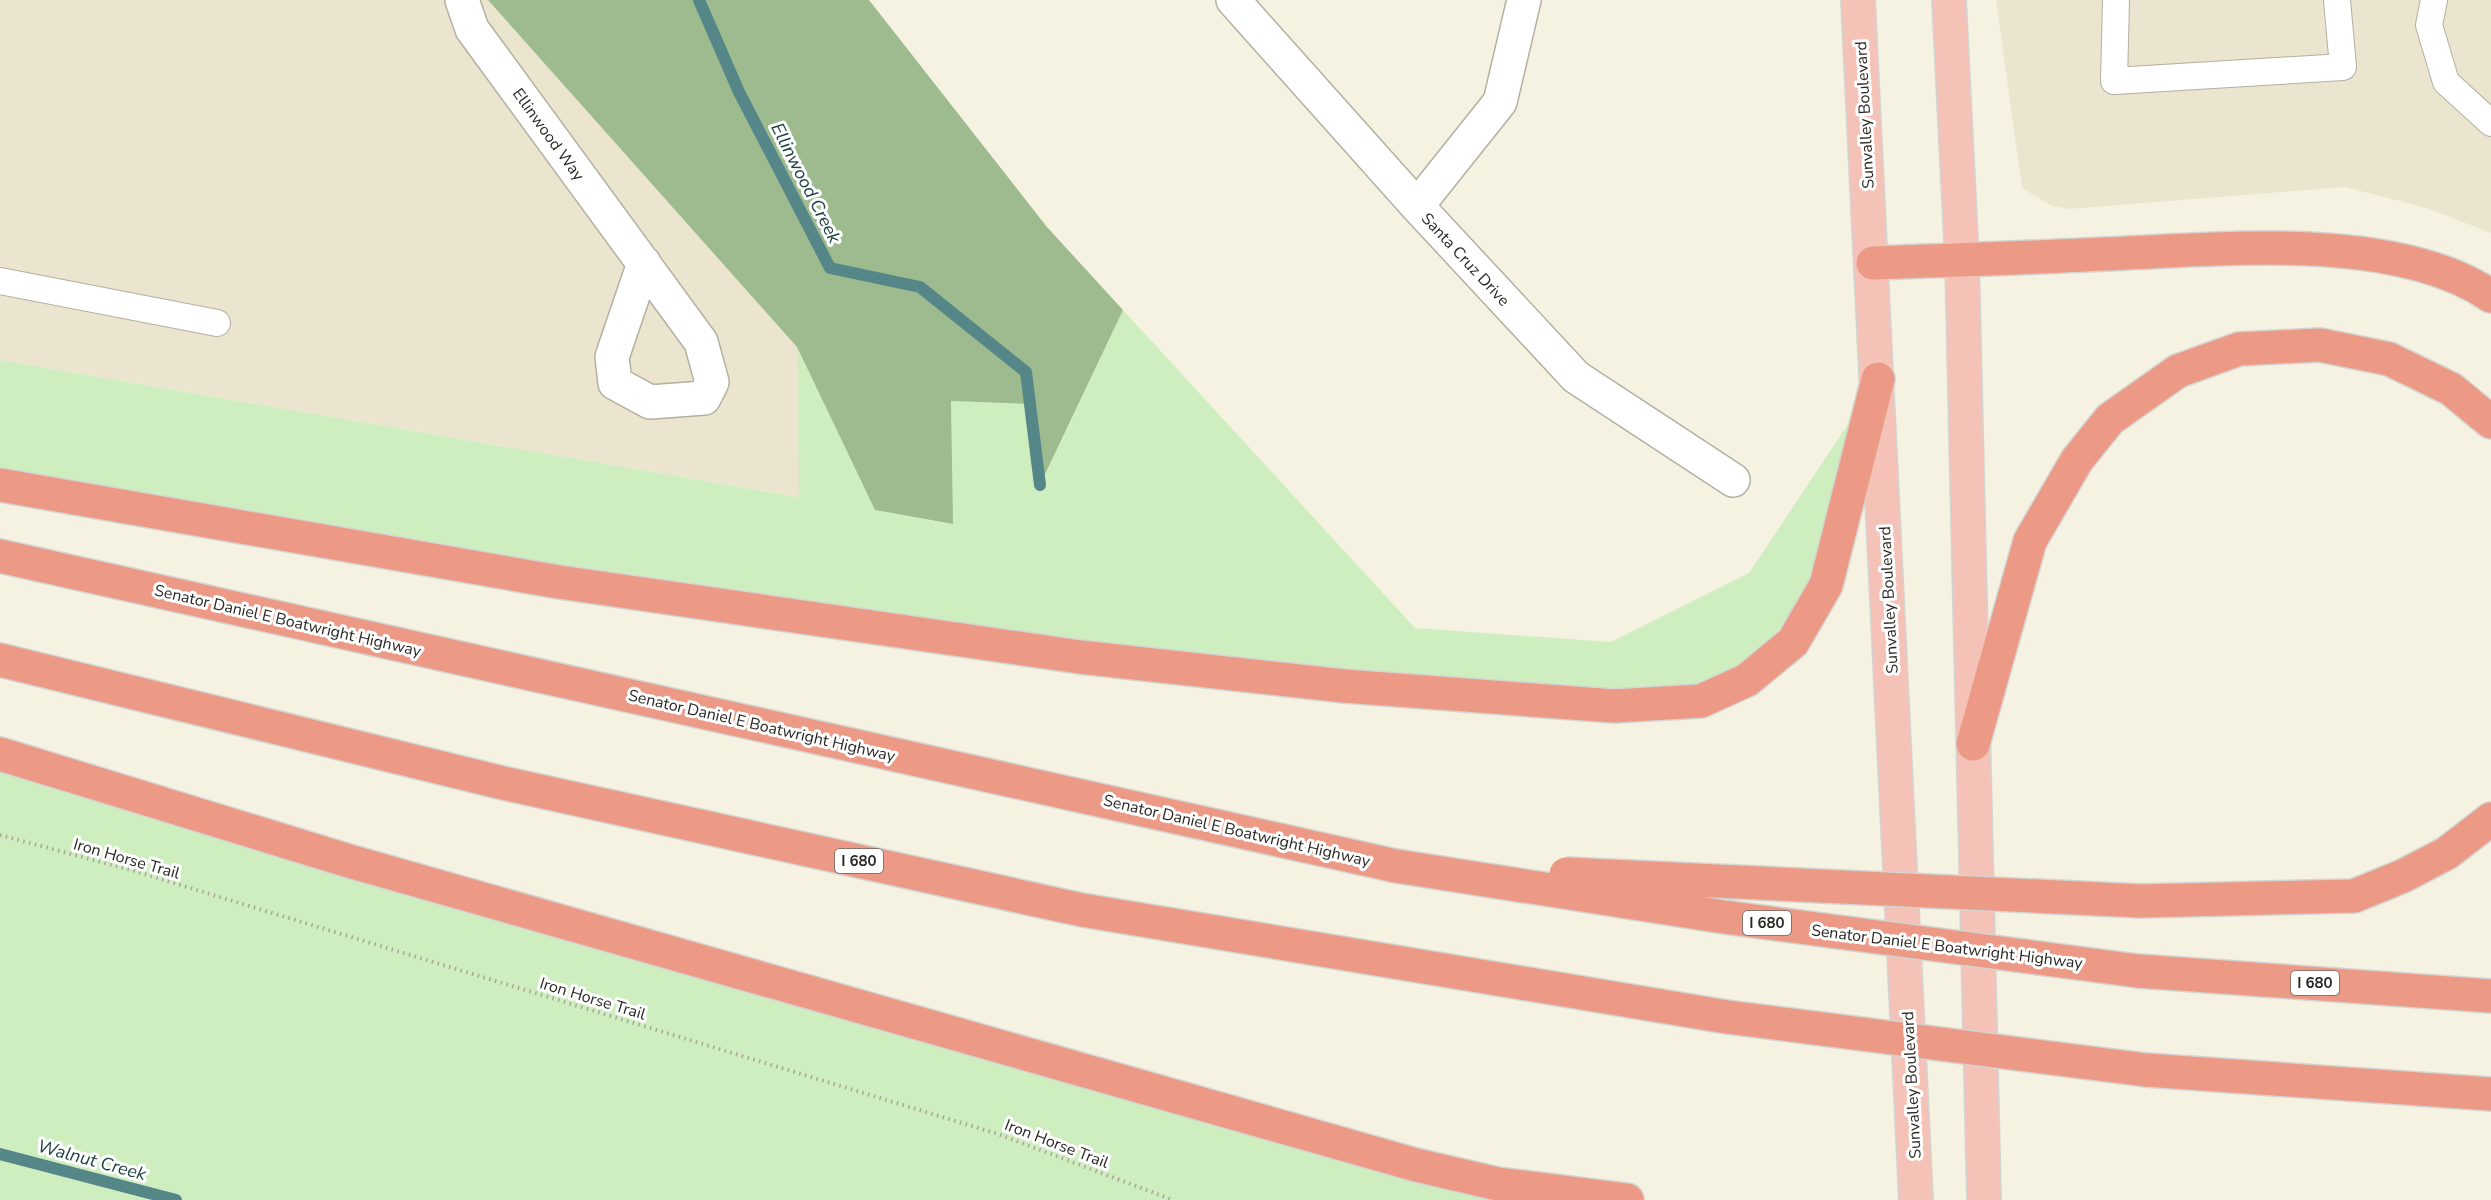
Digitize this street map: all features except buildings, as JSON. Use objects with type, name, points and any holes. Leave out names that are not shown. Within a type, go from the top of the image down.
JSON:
[{"type":"highway","points":[[1873,263],[2282,247],[2393,258],[2467,280],[2491,296]]},
{"type":"highway","points":[[1974,744],[2030,541],[2077,460],[2110,419],[2178,370],[2238,349],[2320,345],[2389,359],[2451,389],[2491,422]]},
{"type":"highway","points":[[0,485],[559,582],[1080,657],[1344,686],[1614,706],[1701,701],[1747,681],[1793,642],[1826,585],[1878,379]]},
{"type":"highway","name":"Senator Daniel E Boatwright Highway","points":[[0,556],[1396,866],[1724,917],[2138,971],[2491,996]]},
{"type":"highway","name":"I 680","points":[[0,660],[502,783],[1082,909],[1727,1017],[2146,1070],[2491,1094]]},
{"type":"highway","points":[[0,754],[349,861],[1416,1165],[1498,1184],[1627,1200]]},
{"type":"highway","points":[[1396,866],[2141,901],[2354,896],[2403,876],[2447,853],[2491,819]]},
{"type":"main road","name":"Sunvalley Boulevard","points":[[1858,0],[1873,263],[1916,1200]]},
{"type":"main road","points":[[1949,0],[1962,260],[1984,1200]]},
{"type":"street","name":"Ellinwood Way","points":[[462,0],[472,29],[644,263]]},
{"type":"street","name":"Santa Cruz Drive","points":[[1233,0],[1417,206],[1576,377],[1733,480]]},
{"type":"street","points":[[1417,206],[1500,102],[1524,0]]},
{"type":"lane","points":[[2116,0],[2114,81],[2343,67],[2337,0]]},
{"type":"lane","points":[[2434,0],[2429,25],[2446,82],[2491,123]]},
{"type":"lane","points":[[0,281],[217,323]]},
{"type":"path","name":"Iron Horse Trail","points":[[0,835],[131,870],[995,1132],[1173,1200]]},
{"type":"shaded area","points":[[0,0],[488,0],[797,347],[800,497],[0,360]]},
{"type":"shaded area","points":[[1996,0],[2491,0],[2491,233],[2427,208],[2345,187],[2069,209],[2052,206],[2022,188]]},
{"type":"green space","points":[[488,0],[869,0],[1047,227],[1123,310],[1040,485],[1030,404],[951,401],[953,524],[875,510],[797,347]]},
{"type":"green space","points":[[1123,310],[1415,628],[1611,642],[1749,573],[1878,379],[1793,642],[1701,701],[1344,686],[0,485],[0,360],[799,497],[797,347],[875,510],[952,524],[951,401],[1030,404],[1041,484]]},
{"type":"green space","points":[[0,754],[1416,1165],[1627,1200],[0,1200]]},
{"type":"waterway","name":"Ellinwood Creek","points":[[699,0],[739,92],[830,268],[920,287],[1026,372],[1040,485]]},
{"type":"waterway","name":"Walnut Creek","points":[[0,1154],[176,1200]]}]
